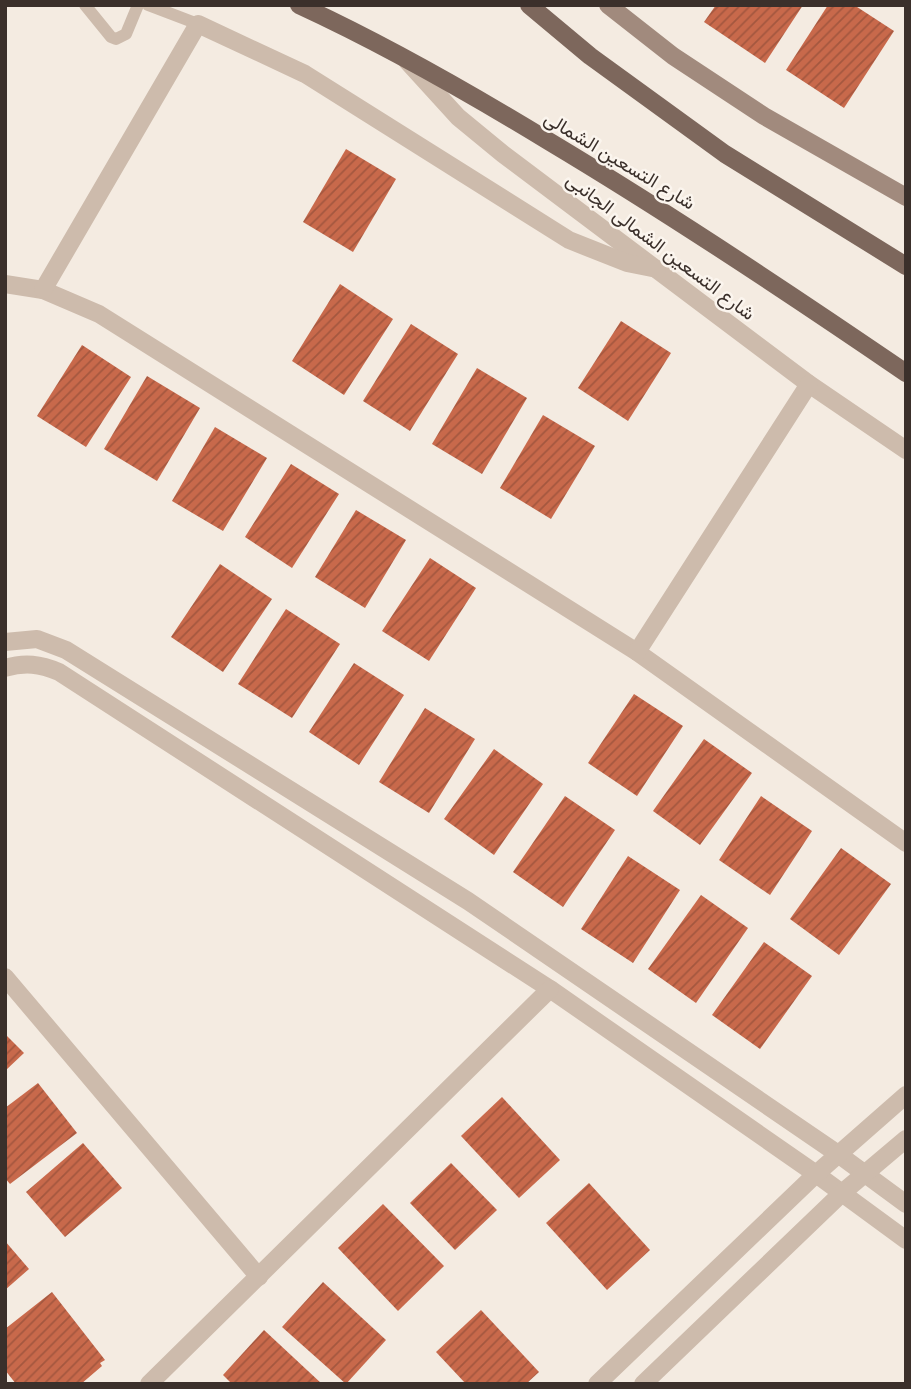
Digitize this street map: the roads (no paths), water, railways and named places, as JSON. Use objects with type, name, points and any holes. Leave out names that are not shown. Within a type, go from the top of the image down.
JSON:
[{"type":"main road","name":"شارع التسعين الشمالى","points":[[299,5],[357,32],[517,121],[644,198],[906,373]]},
{"type":"main road","points":[[530,5],[612,72],[725,154],[906,265]]},
{"type":"street","points":[[608,5],[673,56],[764,117],[906,197]]},
{"type":"street","points":[[43,290],[198,24],[261,52],[315,81],[569,240],[627,263],[657,269]]},
{"type":"street","name":"شارع التسعين الشمالى الجانبى","points":[[405,59],[458,117],[494,147],[809,384],[906,450]]},
{"type":"street","points":[[5,284],[43,290],[99,314],[637,652],[906,843]]},
{"type":"street","points":[[637,652],[809,384]]},
{"type":"street","points":[[5,642],[37,639],[66,650],[468,901],[838,1154],[906,1204]]},
{"type":"street","points":[[5,668],[38,664],[59,672],[550,989],[906,1240]]},
{"type":"street","points":[[5,977],[259,1277]]},
{"type":"street","points":[[149,1384],[550,989]]},
{"type":"street","points":[[597,1384],[816,1174],[906,1095]]},
{"type":"street","points":[[643,1384],[842,1194],[906,1139]]},
{"type":"lane","points":[[85,5],[111,37],[116,38],[126,34],[138,5]]},
{"type":"lane","points":[[148,5],[198,24]]}]
